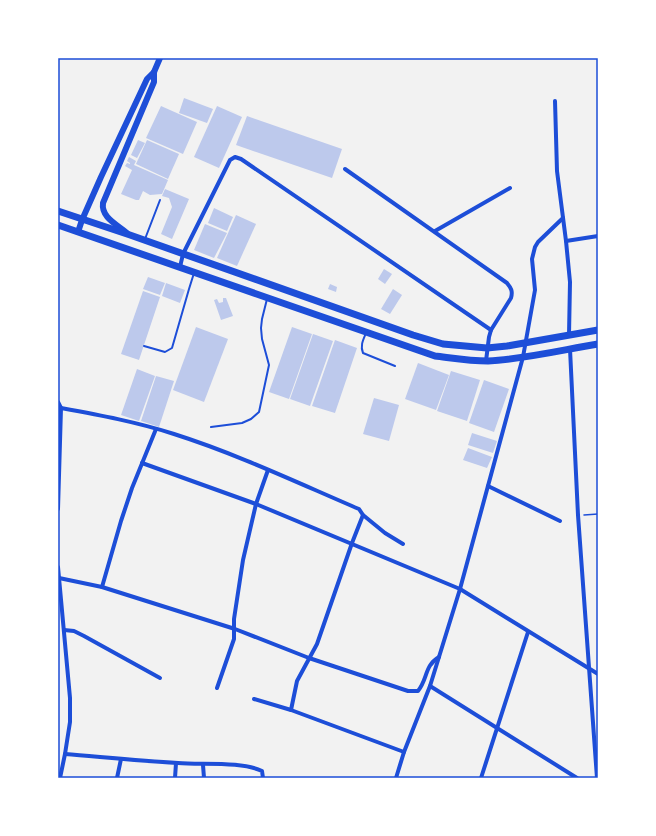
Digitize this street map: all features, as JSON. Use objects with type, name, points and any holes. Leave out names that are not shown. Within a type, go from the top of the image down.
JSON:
[{"type":"main road","points":[[78,232],[89,203],[147,79],[154,72],[160,58]]},
{"type":"main road","points":[[130,235],[104,215],[102,208],[154,82],[154,72]]},
{"type":"main road","points":[[89,203],[102,208]]},
{"type":"main road","points":[[58,212],[145,240],[413,335],[443,344],[487,348],[598,330]]},
{"type":"main road","points":[[58,225],[435,356],[486,361],[523,357],[598,344]]},
{"type":"street","points":[[555,101],[557,171],[570,282],[569,335]]},
{"type":"street","points":[[180,267],[183,254],[230,160],[235,158],[241,159],[491,330]]},
{"type":"street","points":[[345,169],[507,283],[512,290],[511,298],[491,330],[486,361]]},
{"type":"street","points":[[435,231],[510,188]]},
{"type":"street","points":[[396,778],[404,752],[430,686],[460,589],[523,357],[535,290],[532,259],[535,247],[538,242],[563,218]]},
{"type":"street","points":[[566,241],[598,236]]},
{"type":"street","points":[[570,349],[578,515],[597,776]]},
{"type":"street","points":[[58,402],[61,408],[58,508]]},
{"type":"street","points":[[61,408],[108,417],[156,429],[218,449],[359,509],[363,515],[385,533],[403,544]]},
{"type":"street","points":[[102,587],[123,514],[156,429]]},
{"type":"street","points":[[142,463],[256,504],[460,589],[598,674]]},
{"type":"street","points":[[216,688],[234,639],[234,619],[237,596],[248,537],[256,504],[268,470]]},
{"type":"street","points":[[488,486],[560,522]]},
{"type":"street","points":[[291,710],[297,681],[317,644],[363,515]]},
{"type":"street","points":[[58,567],[70,698],[70,722],[65,754],[59,778]]},
{"type":"street","points":[[59,578],[102,587],[235,629],[309,658],[412,692],[418,691],[429,665],[432,661],[439,657]]},
{"type":"street","points":[[64,630],[74,631],[160,678]]},
{"type":"street","points":[[480,778],[528,632]]},
{"type":"street","points":[[430,686],[578,778]]},
{"type":"street","points":[[254,699],[291,710],[404,752]]},
{"type":"street","points":[[65,754],[203,765],[240,765],[254,767],[262,771],[263,778]]},
{"type":"street","points":[[116,778],[121,759]]},
{"type":"street","points":[[175,778],[176,763]]},
{"type":"street","points":[[203,765],[204,778]]},
{"type":"street","points":[[567,778],[569,773]]},
{"type":"lane","points":[[145,240],[160,200]]},
{"type":"lane","points":[[144,346],[165,352],[172,348],[195,272]]},
{"type":"lane","points":[[211,427],[242,423],[251,419],[258,412],[269,365],[262,339],[261,328],[268,298]]},
{"type":"lane","points":[[366,332],[363,341],[363,353],[395,366]]},
{"type":"path","points":[[578,515],[598,514]]},
{"type":"building","points":[[184,98],[213,109],[207,123],[179,113]]},
{"type":"building","points":[[161,106],[197,122],[183,154],[146,138]]},
{"type":"building","points":[[217,106],[242,117],[219,168],[194,157]]},
{"type":"building","points":[[247,116],[342,149],[332,178],[236,145]]},
{"type":"building","points":[[138,140],[145,143],[137,158],[131,155]]},
{"type":"building","points":[[147,140],[179,154],[168,179],[136,164]]},
{"type":"building","points":[[129,157],[136,161],[134,165],[168,180],[162,194],[150,195],[143,191],[139,200],[136,200],[121,194],[132,170],[125,166],[127,163],[130,164],[127,161]]},
{"type":"building","points":[[165,189],[189,199],[172,239],[161,234],[172,207],[169,198],[162,196]]},
{"type":"building","points":[[214,208],[233,217],[227,231],[208,223]]},
{"type":"building","points":[[236,215],[256,224],[237,266],[217,258]]},
{"type":"building","points":[[205,224],[227,233],[214,258],[194,250]]},
{"type":"building","points":[[384,269],[392,274],[385,284],[378,279]]},
{"type":"building","points":[[148,277],[165,283],[160,295],[143,289]]},
{"type":"building","points":[[166,283],[185,290],[180,303],[162,296]]},
{"type":"building","points":[[330,284],[337,287],[336,292],[328,289]]},
{"type":"building","points":[[393,289],[402,295],[390,314],[381,309]]},
{"type":"building","points":[[143,291],[160,297],[139,360],[121,354]]},
{"type":"building","points":[[223,298],[226,298],[233,316],[221,320],[214,300],[217,299],[219,303],[223,302]]},
{"type":"building","points":[[196,327],[228,339],[204,402],[173,390]]},
{"type":"building","points":[[292,327],[312,334],[289,399],[269,392]]},
{"type":"building","points":[[313,334],[333,341],[310,406],[290,399]]},
{"type":"building","points":[[335,340],[357,348],[335,413],[312,406]]},
{"type":"building","points":[[418,363],[449,375],[436,410],[405,399]]},
{"type":"building","points":[[137,369],[155,376],[139,421],[121,415]]},
{"type":"building","points":[[451,371],[480,380],[467,421],[437,411]]},
{"type":"building","points":[[156,376],[174,381],[159,427],[141,421]]},
{"type":"building","points":[[484,380],[509,389],[494,432],[469,423]]},
{"type":"building","points":[[374,398],[399,405],[389,441],[363,434]]},
{"type":"building","points":[[472,433],[497,441],[493,453],[468,445]]},
{"type":"building","points":[[468,448],[492,457],[487,468],[463,460]]}]
